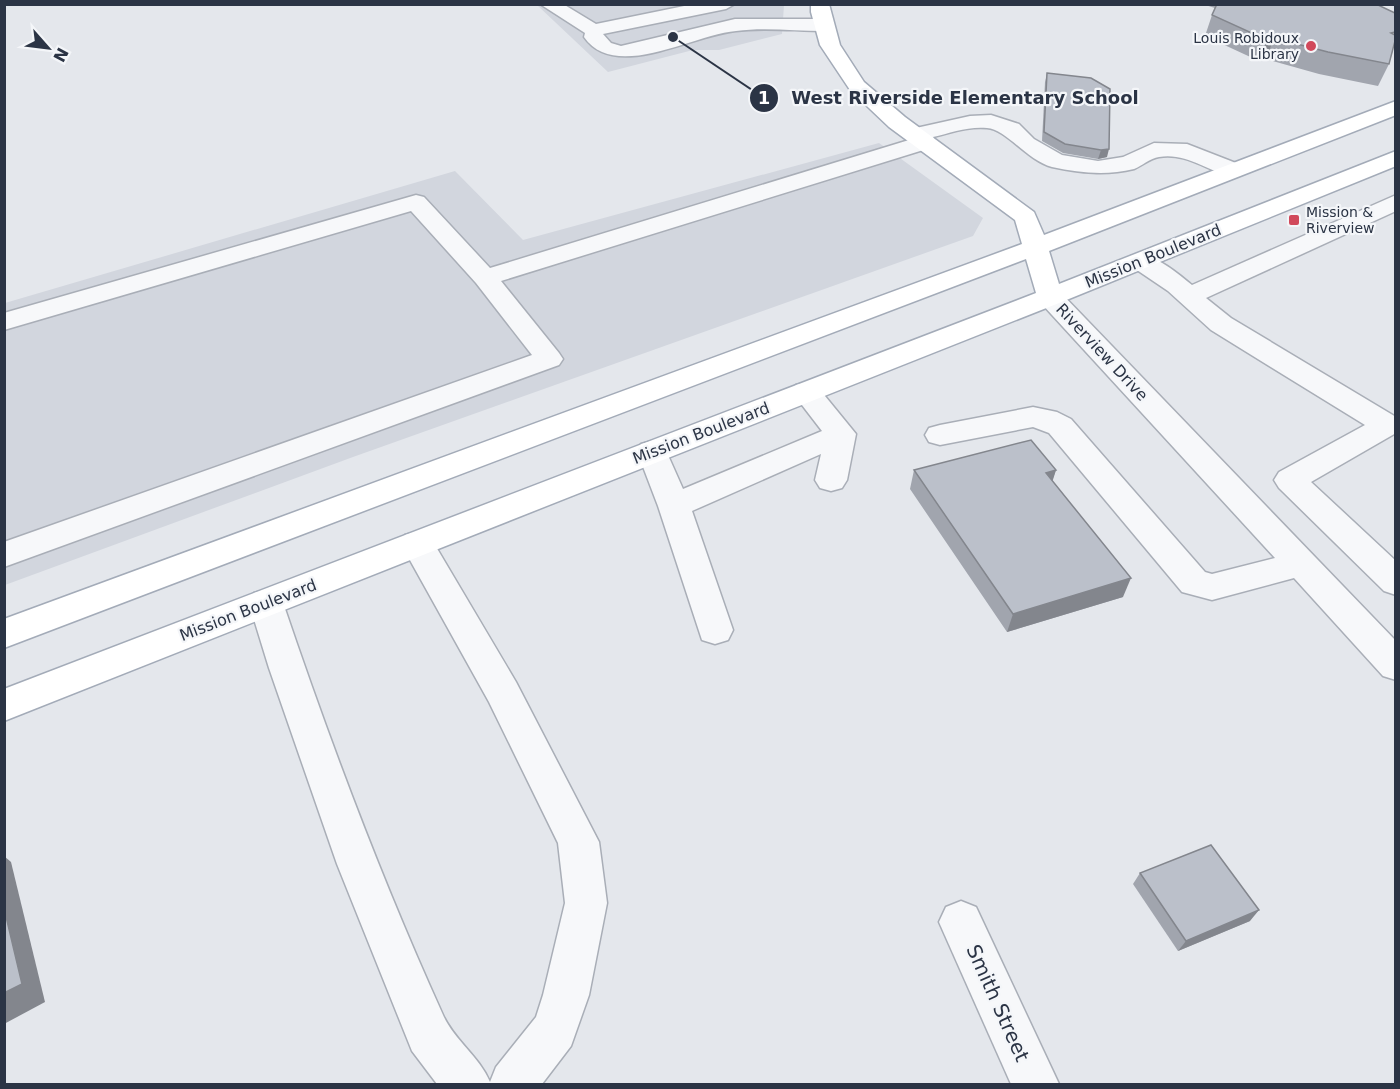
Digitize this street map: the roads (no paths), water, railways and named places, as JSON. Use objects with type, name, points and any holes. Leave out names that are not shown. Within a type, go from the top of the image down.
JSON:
[{"type":"main road","name":"Riverview Drive","points":[[820,4],[819,12],[830,45],[857,86],[920,138],[1026,217],[1050,297]]},
{"type":"main road","points":[[4,634],[1036,247],[1395,107]]},
{"type":"main road","name":"Mission Boulevard","points":[[4,705],[1050,297],[1395,158]]},
{"type":"street","points":[[549,4],[595,31]]},
{"type":"street","points":[[595,31],[608,26],[726,4]]},
{"type":"street","points":[[595,31],[593,37],[606,50],[614,53],[627,52],[735,25],[824,25]]},
{"type":"street","points":[[485,278],[969,122],[991,121],[1011,129],[1026,144],[1056,161],[1098,168],[1128,163],[1154,150],[1187,152],[1233,170]]},
{"type":"street","points":[[4,322],[416,202],[485,278],[549,359],[4,555]]},
{"type":"street","points":[[1189,296],[1395,202]]},
{"type":"street","points":[[1140,261],[1189,296],[1221,324],[1391,424]]},
{"type":"street","name":"Riverview Drive","points":[[1050,297],[1395,665]]},
{"type":"street","points":[[806,392],[841,434]]},
{"type":"street","points":[[940,435],[1033,417],[1047,419],[1060,426],[1194,583],[1212,587],[1301,564]]},
{"type":"street","points":[[1391,424],[1290,480],[1395,582]]},
{"type":"street","points":[[831,480],[841,434]]},
{"type":"street","points":[[674,506],[841,434]]},
{"type":"street","points":[[652,451],[674,506],[715,630]]},
{"type":"street","points":[[417,544],[503,693],[578,842],[586,903],[566,995],[555,1030],[513,1084]]},
{"type":"street","points":[[266,603],[286,668],[358,864],[428,1035],[467,1084]]},
{"type":"street","name":"Smith Street","points":[[961,922],[1035,1084]]},
{"type":"place","name":"West Riverside Elementary School","points":[[673,37]]},
{"type":"place","name":"Louis Robidoux Library","points":[[1311,46]]},
{"type":"place","name":"Mission & Riverview","points":[[1294,220]]}]
